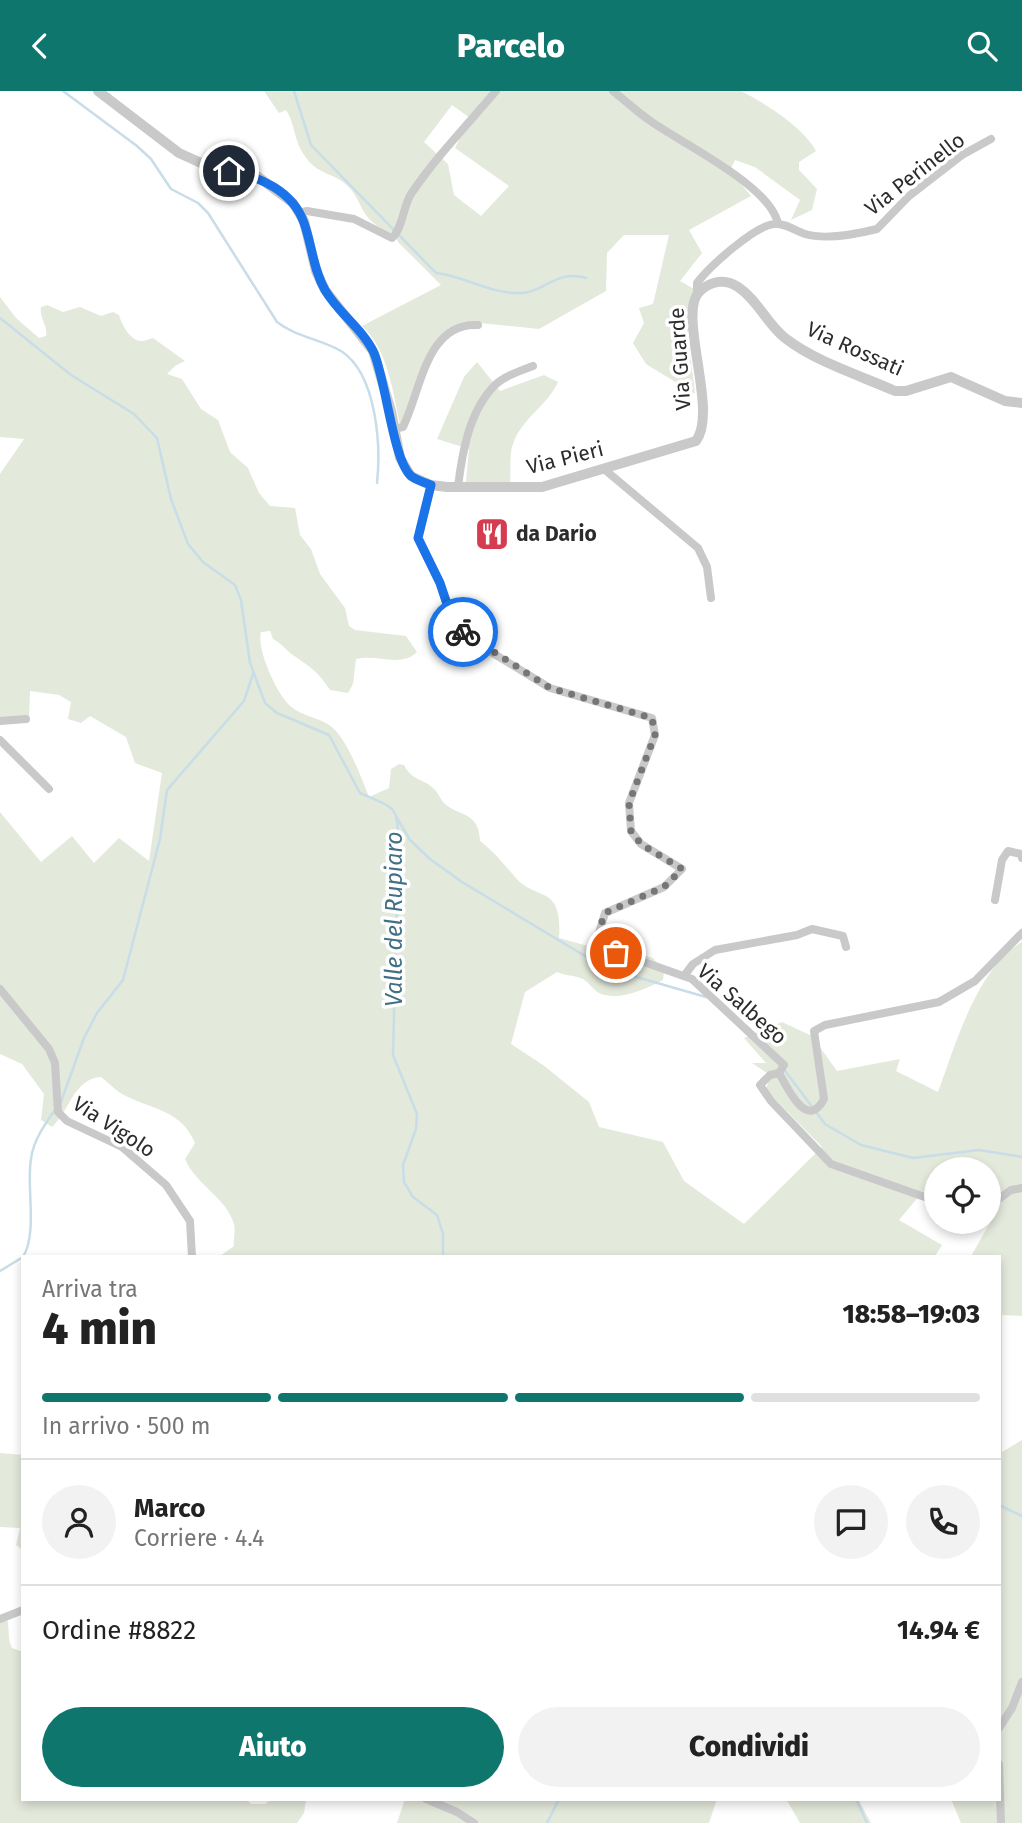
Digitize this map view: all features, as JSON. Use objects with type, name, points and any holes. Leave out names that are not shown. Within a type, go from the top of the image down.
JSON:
[{"type":"street","points":[[98,91],[179,153],[201,163],[257,176],[293,203],[299,213],[325,290],[373,351],[391,411],[400,458],[411,476],[431,485]]},
{"type":"street","points":[[299,213],[307,211],[354,219],[386,237],[397,231],[404,205],[432,162],[496,91]]},
{"type":"street","points":[[613,91],[650,122],[762,197],[777,216],[778,224],[756,231],[709,269],[697,283],[696,294]]},
{"type":"street","name":"Via Perinello","points":[[778,224],[807,235],[877,229],[909,196],[962,155],[991,139]]},
{"type":"street","name":"Via Rossati","points":[[696,294],[723,280],[740,288],[766,321],[787,339],[811,353],[895,391],[916,389],[951,377],[1005,401],[1022,403]]},
{"type":"street","name":"Via Guarde","points":[[678,448],[696,441],[702,433],[703,416],[693,323],[696,294]]},
{"type":"street","points":[[394,429],[403,427],[426,366],[443,337],[459,326],[478,325]]},
{"type":"street","points":[[458,487],[465,444],[486,396],[505,378],[533,366]]},
{"type":"street","name":"Via Pieri","points":[[431,485],[541,487],[678,448]]},
{"type":"street","points":[[604,469],[698,548],[707,567],[711,598]]},
{"type":"street","name":"Via Salbego","points":[[431,485],[418,538],[440,583],[454,625],[486,649],[550,688],[652,718],[655,735],[629,803],[631,831],[641,844],[682,869],[664,887],[605,913],[598,933],[607,949],[684,976],[724,1007],[782,1069],[770,1075],[760,1085],[771,1101],[831,1164],[924,1197]]},
{"type":"street","points":[[0,721],[26,719]]},
{"type":"street","points":[[0,740],[49,789]]},
{"type":"street","points":[[995,900],[1002,860],[1008,851],[1021,854],[1022,858]]},
{"type":"street","points":[[684,976],[693,964],[715,950],[797,935],[812,929],[843,936],[846,947]]},
{"type":"street","points":[[782,1069],[792,1096],[804,1110],[815,1111],[824,1099],[814,1031],[825,1025],[939,1002],[975,981],[1022,933]]},
{"type":"street","name":"Via Vigolo","points":[[0,989],[49,1049],[55,1063],[58,1112],[68,1121],[122,1147],[166,1185],[190,1221],[192,1255]]},
{"type":"street","points":[[1001,1197],[1011,1190],[1022,1188]]},
{"type":"street","points":[[0,1619],[19,1610]]},
{"type":"street","points":[[1001,1725],[1012,1708],[1022,1682]]},
{"type":"street","points":[[1012,1708],[1022,1711]]},
{"type":"street","points":[[431,1801],[474,1823]]},
{"type":"street","points":[[1000,1801],[1001,1823]]},
{"type":"shaded area","points":[[264,91],[741,91],[783,117],[810,142],[816,151],[799,162],[799,170],[817,189],[812,210],[791,220],[800,200],[755,167],[735,160],[730,171],[751,196],[689,230],[702,253],[680,281],[694,289],[690,299],[688,326],[695,394],[646,364],[633,343],[644,323],[639,308],[653,304],[669,235],[624,235],[607,253],[606,291],[539,329],[470,322],[441,339],[400,425],[384,359],[362,326],[441,285],[398,242],[395,234],[373,223],[343,182],[309,161],[301,150],[286,110],[279,113]],"holes":[[[452,105],[470,118],[455,148],[509,186],[481,216],[454,195],[448,164],[424,142]]]},
{"type":"shaded area","points":[[0,297],[16,318],[39,338],[46,336],[41,307],[47,305],[63,312],[80,307],[101,316],[113,312],[119,315],[133,338],[141,341],[153,338],[185,361],[167,374],[182,379],[201,409],[218,420],[230,452],[248,468],[259,493],[270,506],[295,508],[300,535],[311,549],[320,574],[345,608],[349,626],[355,630],[406,636],[417,652],[411,657],[396,660],[356,659],[353,684],[348,693],[330,690],[315,671],[273,639],[270,631],[261,632],[260,640],[269,671],[285,700],[295,710],[334,729],[354,761],[369,797],[389,788],[391,769],[399,764],[404,765],[414,777],[430,785],[444,803],[472,819],[479,831],[480,841],[515,877],[523,885],[552,901],[557,909],[559,938],[620,955],[640,954],[653,958],[664,971],[663,980],[623,995],[599,993],[583,979],[557,972],[525,992],[511,1044],[543,1065],[589,1102],[599,1127],[663,1142],[684,1181],[744,1224],[822,1147],[766,1090],[770,1075],[752,1063],[766,1063],[744,1038],[782,1022],[812,1036],[837,1071],[900,1059],[896,1071],[938,1092],[960,1031],[980,989],[1006,954],[1022,942],[1022,1316],[1002,1315],[1002,1452],[1022,1440],[1022,1823],[961,1823],[952,1801],[1001,1801],[1001,1255],[972,1255],[984,1234],[1001,1234],[1001,1157],[924,1157],[924,1196],[920,1195],[899,1220],[942,1245],[936,1255],[221,1255],[234,1246],[234,1224],[225,1206],[190,1168],[185,1159],[195,1143],[190,1133],[175,1118],[124,1095],[101,1077],[84,1083],[78,1089],[52,1127],[41,1120],[44,1094],[22,1064],[0,1054],[0,812],[41,862],[72,836],[94,863],[119,838],[149,861],[162,773],[135,763],[126,737],[90,716],[81,723],[68,719],[71,702],[59,695],[30,691],[29,717],[0,719],[0,474],[24,439],[0,437]]},
{"type":"shaded area","points":[[477,362],[500,391],[544,375],[558,382],[517,435],[511,453],[510,483],[466,482],[469,449],[437,439],[464,377]]},
{"type":"shaded area","points":[[0,1453],[21,1455],[21,1549],[16,1545],[20,1528],[0,1527]]},
{"type":"shaded area","points":[[7,1618],[12,1648],[21,1651],[21,1801],[248,1801],[251,1804],[265,1804],[269,1801],[306,1801],[304,1813],[297,1823],[0,1823],[0,1623]]},
{"type":"shaded area","points":[[404,1801],[716,1801],[709,1823],[397,1823]]},
{"type":"shaded area","points":[[787,1801],[859,1801],[871,1823],[800,1823]]},
{"type":"waterway","points":[[63,91],[137,146],[151,159],[171,189],[198,203],[208,213],[277,322],[341,351],[353,362],[362,376],[374,412],[378,450],[377,483]]},
{"type":"waterway","points":[[294,91],[311,145],[436,273],[509,293],[528,292],[566,277],[586,278]]},
{"type":"waterway","name":"Valle del Rupiaro","points":[[0,318],[71,375],[134,414],[157,438],[171,499],[188,544],[203,562],[235,585],[241,600],[250,663],[265,703],[277,713],[329,735],[360,793],[389,806],[396,816],[398,850],[393,1055],[417,1114],[416,1129],[403,1165],[404,1182],[413,1197],[437,1215],[443,1234],[443,1255]]},
{"type":"waterway","points":[[61,1102],[84,1038],[97,1013],[123,980],[160,839],[167,790],[244,701],[253,674]]},
{"type":"waterway","points":[[397,818],[410,840],[430,859],[462,882],[585,956],[612,970],[706,997]]},
{"type":"waterway","points":[[783,1068],[825,1124],[861,1145],[913,1158],[979,1150],[1022,1157]]},
{"type":"waterway","points":[[24,1255],[30,1235],[32,1152],[40,1133],[55,1110]]},
{"type":"waterway","points":[[0,1271],[21,1258]]},
{"type":"waterway","points":[[1001,1506],[1022,1516]]},
{"type":"waterway","points":[[547,1823],[558,1801]]},
{"type":"waterway","name":"Valle del Rupiaro","points":[[857,1801],[867,1823]]},
{"type":"way so far","points":[[463,632],[550,688],[652,718],[655,735],[629,803],[631,831],[641,844],[682,869],[680,874],[664,887],[605,913],[598,933],[607,949],[616,953]]},
{"type":"place","name":"da Dario","points":[[492,534]]},
{"type":"route","points":[[229,171],[257,176],[293,203],[304,221],[316,271],[325,290],[373,351],[391,411],[400,458],[411,476],[431,485],[418,538],[440,583],[454,625],[463,632]]}]
